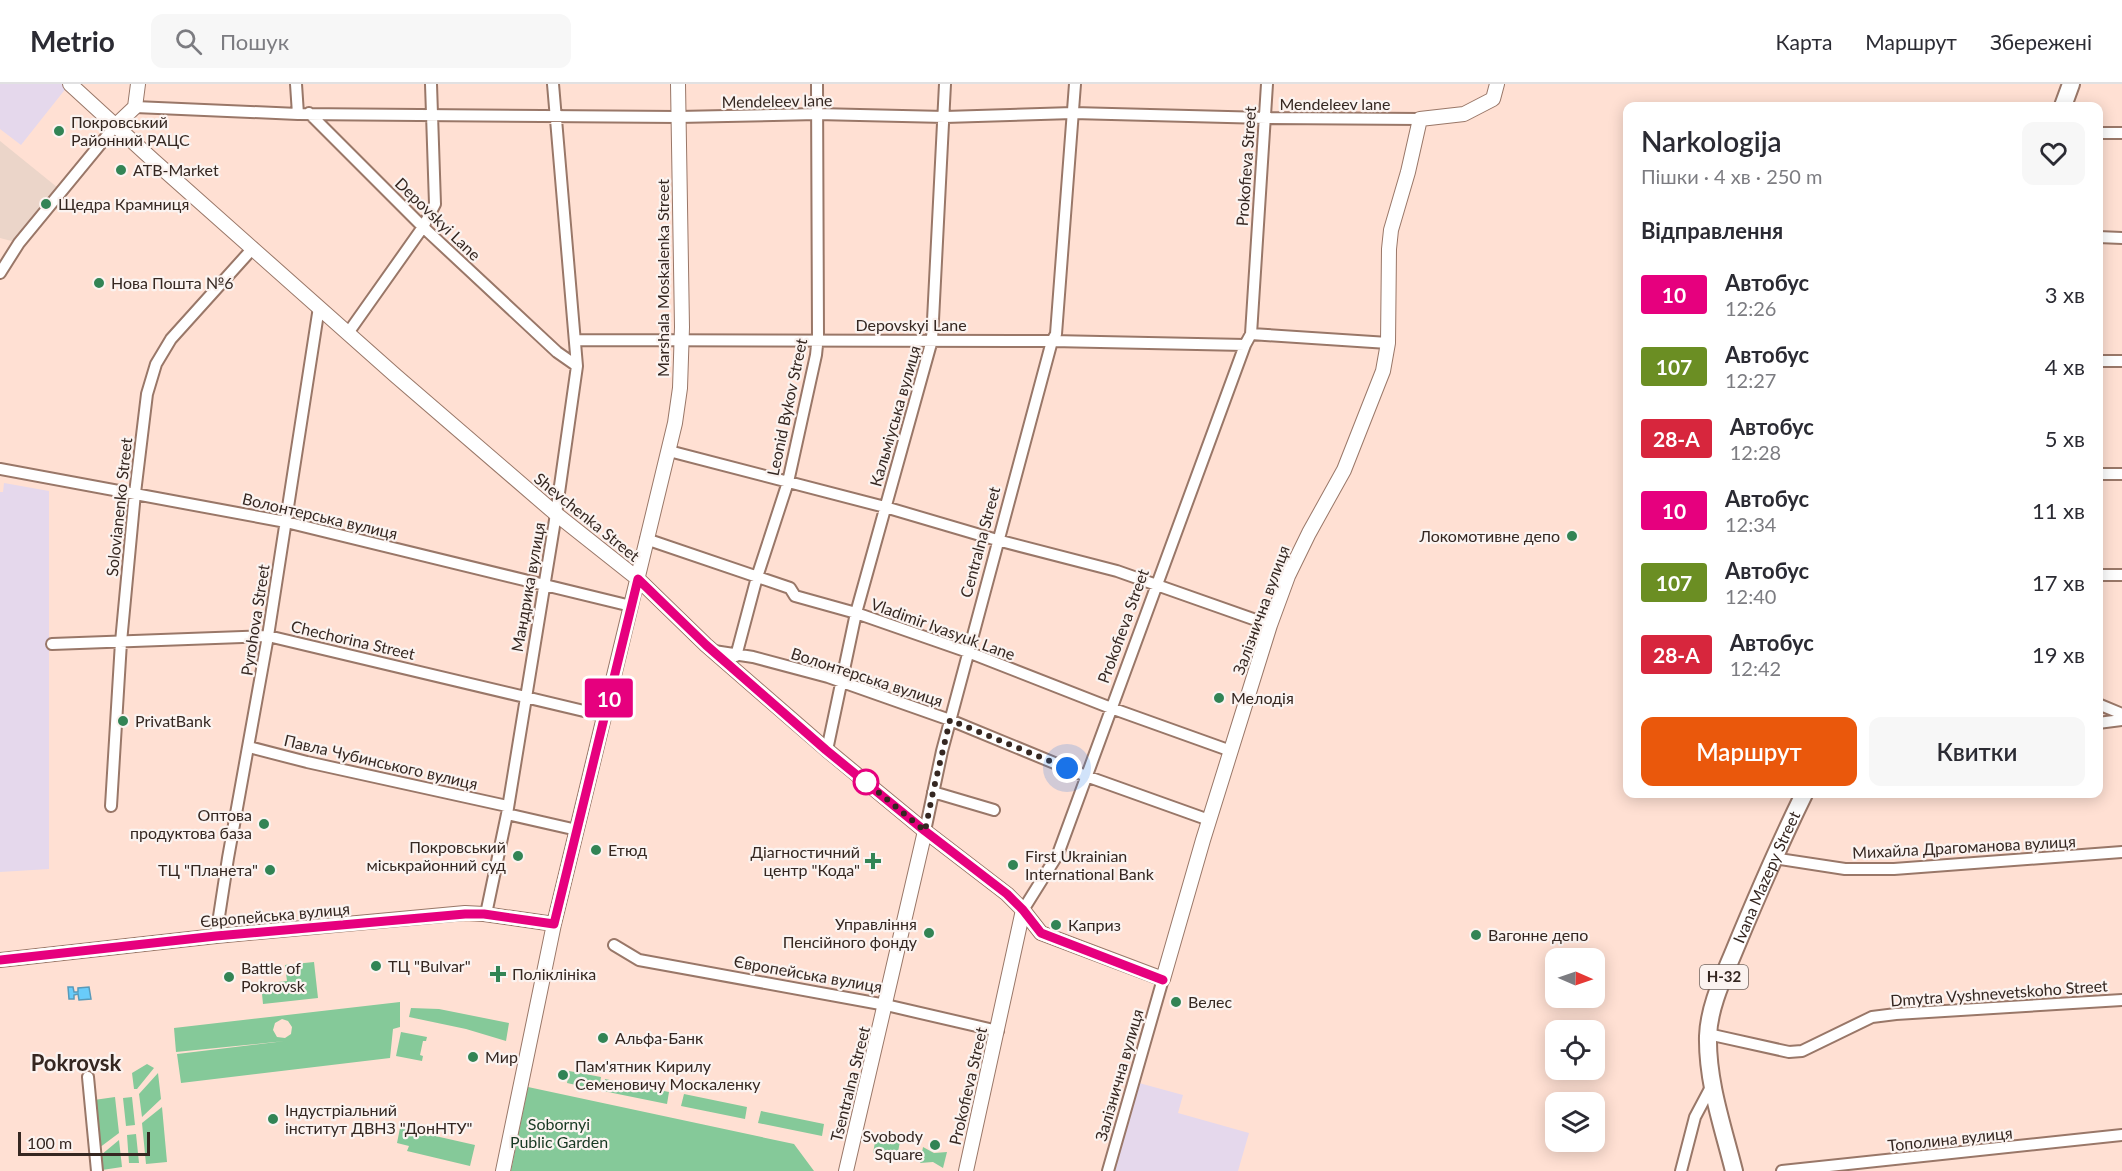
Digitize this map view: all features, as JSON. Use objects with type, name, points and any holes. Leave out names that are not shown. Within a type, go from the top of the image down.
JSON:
[{"type":"main road","points":[[2064,102],[2071,84]]},
{"type":"main road","name":"Ivana Mazepy Street","points":[[1734,1171],[1712,1085],[1708,1034],[1713,1008],[1722,981],[1773,858],[1802,798]]},
{"type":"street","name":"Shevchenka Street","points":[[70,84],[348,333],[556,514],[638,579],[714,651],[826,750],[1007,894],[1041,933],[1163,980]]},
{"type":"street","points":[[0,273],[19,243],[116,125],[135,107],[138,84]]},
{"type":"street","points":[[296,84],[298,114]]},
{"type":"street","points":[[348,333],[423,227],[435,204],[431,84]]},
{"type":"street","name":"Мандрика вулиця","points":[[486,914],[507,810],[556,514],[577,366],[553,84]]},
{"type":"street","name":"Marshala Moskalenka Street","points":[[502,1171],[554,924],[669,451],[680,388],[682,340],[678,84]]},
{"type":"street","name":"Leonid Bykov Street","points":[[736,656],[757,577],[788,482],[818,340],[817,84]]},
{"type":"street","name":"Кальміуська вулиця","points":[[826,750],[856,613],[932,340],[945,84]]},
{"type":"street","name":"Centralna Street","points":[[886,1005],[950,720],[997,540],[1052,341],[1056,334],[1075,84]]},
{"type":"street","name":"Prokofieva Street","points":[[966,1171],[1023,910],[1058,854],[1155,585],[1251,334],[1267,84]]},
{"type":"street","points":[[1420,119],[1464,114],[1493,99],[1497,84]]},
{"type":"street","name":"Mendeleev lane","points":[[135,107],[298,114],[678,117],[817,114],[945,117],[1073,113],[1420,119]]},
{"type":"street","name":"Depovskyi Lane","points":[[309,113],[423,227],[557,352],[577,366]]},
{"type":"street","name":"Залізнична вулиця","points":[[1108,1171],[1209,820],[1270,625],[1293,565],[1344,470],[1383,371],[1388,343],[1391,230],[1420,119]]},
{"type":"street","points":[[2103,133],[2122,133]]},
{"type":"street","points":[[2103,237],[2122,238]]},
{"type":"street","name":"Solovianenko Street","points":[[111,806],[121,642],[147,394],[156,364],[171,339],[253,248]]},
{"type":"street","name":"Pyrohova Street","points":[[216,936],[268,636],[319,307]]},
{"type":"street","points":[[1251,334],[1388,343]]},
{"type":"street","name":"Depovskyi Lane","points":[[576,340],[932,340],[1245,345]]},
{"type":"street","points":[[2103,361],[2122,361]]},
{"type":"street","points":[[669,451],[1117,571],[1270,625]]},
{"type":"street","name":"Волонтерська вулиця","points":[[0,469],[286,522],[631,606]]},
{"type":"street","points":[[2103,474],[2122,474]]},
{"type":"street","name":"Vladimir Ivasyuk Lane","points":[[646,539],[790,588],[795,596],[856,613],[968,652],[1111,708],[1231,750]]},
{"type":"street","points":[[2103,574],[2122,575]]},
{"type":"street","name":"Chechorina Street","points":[[52,644],[268,636],[605,716]]},
{"type":"street","name":"Волонтерська вулиця","points":[[714,651],[753,657],[842,683],[950,720],[1086,776],[1209,820]]},
{"type":"street","points":[[2103,706],[2122,714]]},
{"type":"street","points":[[2103,722],[2122,720]]},
{"type":"street","name":"Павла Чубинського вулиця","points":[[249,747],[507,810],[577,830]]},
{"type":"street","points":[[933,792],[994,810]]},
{"type":"street","name":"Михайла Драгоманова вулиця","points":[[1773,858],[1845,869],[1894,869],[2122,852]]},
{"type":"street","name":"Європейська вулиця","points":[[0,960],[216,936],[458,914],[486,914],[554,924]]},
{"type":"street","name":"Європейська вулиця","points":[[614,945],[647,962],[886,1005],[998,1031]]},
{"type":"street","name":"Dmytra Vyshnevetskoho Street","points":[[1708,1034],[1789,1052],[1802,1051],[1872,1017],[2122,1000]]},
{"type":"street","name":"Tsentralna Street","points":[[846,1171],[886,1005]]},
{"type":"street","points":[[88,1077],[98,1171]]},
{"type":"street","points":[[1680,1171],[1695,1117],[1712,1085]]},
{"type":"street","name":"Тополина вулиця","points":[[1782,1171],[2122,1135]]},
{"type":"shaded area","points":[[0,84],[63,84],[67,87],[21,145],[0,129]]},
{"type":"shaded area","points":[[0,141],[63,192],[19,243],[0,238]]},
{"type":"shaded area","points":[[4,483],[49,491],[49,869],[0,872],[0,492],[3,492]]},
{"type":"shaded area","points":[[1139,1083],[1183,1095],[1178,1113],[1249,1133],[1238,1171],[1115,1171]]},
{"type":"green space","points":[[314,962],[318,998],[263,1004],[261,984],[287,981],[285,965]]},
{"type":"green space","points":[[400,1002],[400,1027],[393,1029],[390,1058],[181,1083],[177,1054],[285,1041],[176,1052],[174,1028]],"holes":[[[282,1019],[288,1021],[292,1027],[291,1034],[285,1038],[277,1037],[273,1030],[275,1023]]]},
{"type":"green space","points":[[411,1008],[439,1009],[509,1023],[506,1041],[466,1029],[409,1017]]},
{"type":"green space","points":[[401,1032],[427,1037],[426,1041],[423,1041],[420,1055],[423,1056],[422,1061],[396,1056]]},
{"type":"green space","points":[[147,1064],[154,1068],[137,1089],[134,1089],[132,1073]]},
{"type":"green space","points":[[569,1071],[601,1077],[599,1090],[567,1083]]},
{"type":"green space","points":[[158,1073],[161,1099],[142,1117],[139,1094]]},
{"type":"green space","points":[[605,1079],[669,1092],[667,1104],[603,1091]]},
{"type":"green space","name":"Sobornyi Public Garden","points":[[528,1087],[794,1144],[814,1171],[511,1171]]},
{"type":"green space","points":[[684,1094],[747,1107],[745,1119],[681,1106]]},
{"type":"green space","points":[[115,1097],[119,1133],[99,1148],[94,1100]]},
{"type":"green space","points":[[132,1097],[135,1125],[126,1126],[123,1098]]},
{"type":"green space","points":[[162,1107],[167,1162],[146,1164],[142,1123]]},
{"type":"green space","points":[[761,1111],[824,1124],[822,1136],[758,1123]]},
{"type":"green space","points":[[400,1128],[475,1145],[470,1166],[407,1151],[409,1146],[397,1143]]},
{"type":"green space","points":[[136,1134],[139,1163],[129,1163],[127,1135]]},
{"type":"green space","points":[[876,1137],[887,1143],[900,1141],[897,1158],[886,1151],[873,1153]]},
{"type":"green space","points":[[119,1140],[122,1167],[102,1170],[101,1155]]},
{"type":"green space","points":[[923,1147],[934,1153],[947,1152],[943,1168],[933,1162],[920,1163]]},
{"type":"water","points":[[68,987],[73,987],[74,992],[78,992],[78,988],[89,987],[91,999],[79,1000],[78,994],[74,995],[74,999],[69,999]]},
{"type":"bus line","name":"10","points":[[0,960],[216,936],[475,913],[554,924],[638,579],[706,645],[826,750],[970,867],[1007,894],[1041,933],[1163,980]]},
{"type":"place","name":"Покровський Районний РАЦС","points":[[59,131]]},
{"type":"place","name":"ATB-Market","points":[[121,170]]},
{"type":"place","name":"Щедра Крамниця","points":[[46,204]]},
{"type":"place","name":"Нова Пошта №6","points":[[99,283]]},
{"type":"place","name":"Локомотивне депо","points":[[1572,536]]},
{"type":"place","name":"Мелодія","points":[[1219,698]]},
{"type":"place","name":"PrivatBank","points":[[123,721]]},
{"type":"place","name":"Оптова продуктова база","points":[[264,824]]},
{"type":"place","name":"Етюд","points":[[596,850]]},
{"type":"place","name":"Покровський міськрайонний суд","points":[[518,856]]},
{"type":"place","name":"Діагностичний центр \"Кода\"","points":[[873,861]]},
{"type":"place","name":"First Ukrainian International Bank","points":[[1013,865]]},
{"type":"place","name":"ТЦ \"Планета\"","points":[[270,870]]},
{"type":"place","name":"Каприз","points":[[1056,925]]},
{"type":"place","name":"Управління Пенсійного фонду","points":[[929,933]]},
{"type":"place","name":"Вагонне депо","points":[[1476,935]]},
{"type":"place","name":"ТЦ \"Bulvar\"","points":[[376,966]]},
{"type":"place","name":"Поліклініка","points":[[498,974]]},
{"type":"place","name":"Battle of Pokrovsk","points":[[229,977]]},
{"type":"place","name":"Велес","points":[[1176,1002]]},
{"type":"place","name":"Альфа-Банк","points":[[603,1038]]},
{"type":"place","name":"Мир","points":[[473,1057]]},
{"type":"place","name":"Пам'ятник Кирилу Семеновичу Москаленку","points":[[563,1075]]},
{"type":"place","name":"Індустріальний інститут ДВНЗ \"ДонНТУ\"","points":[[273,1119]]},
{"type":"place","name":"Svobody Square","points":[[935,1145]]},
{"type":"district","name":"Pokrovsk","points":[[76,1063]]},
{"type":"route","points":[[866,782],[860,777],[925,831],[950,720],[1067,768]]}]
